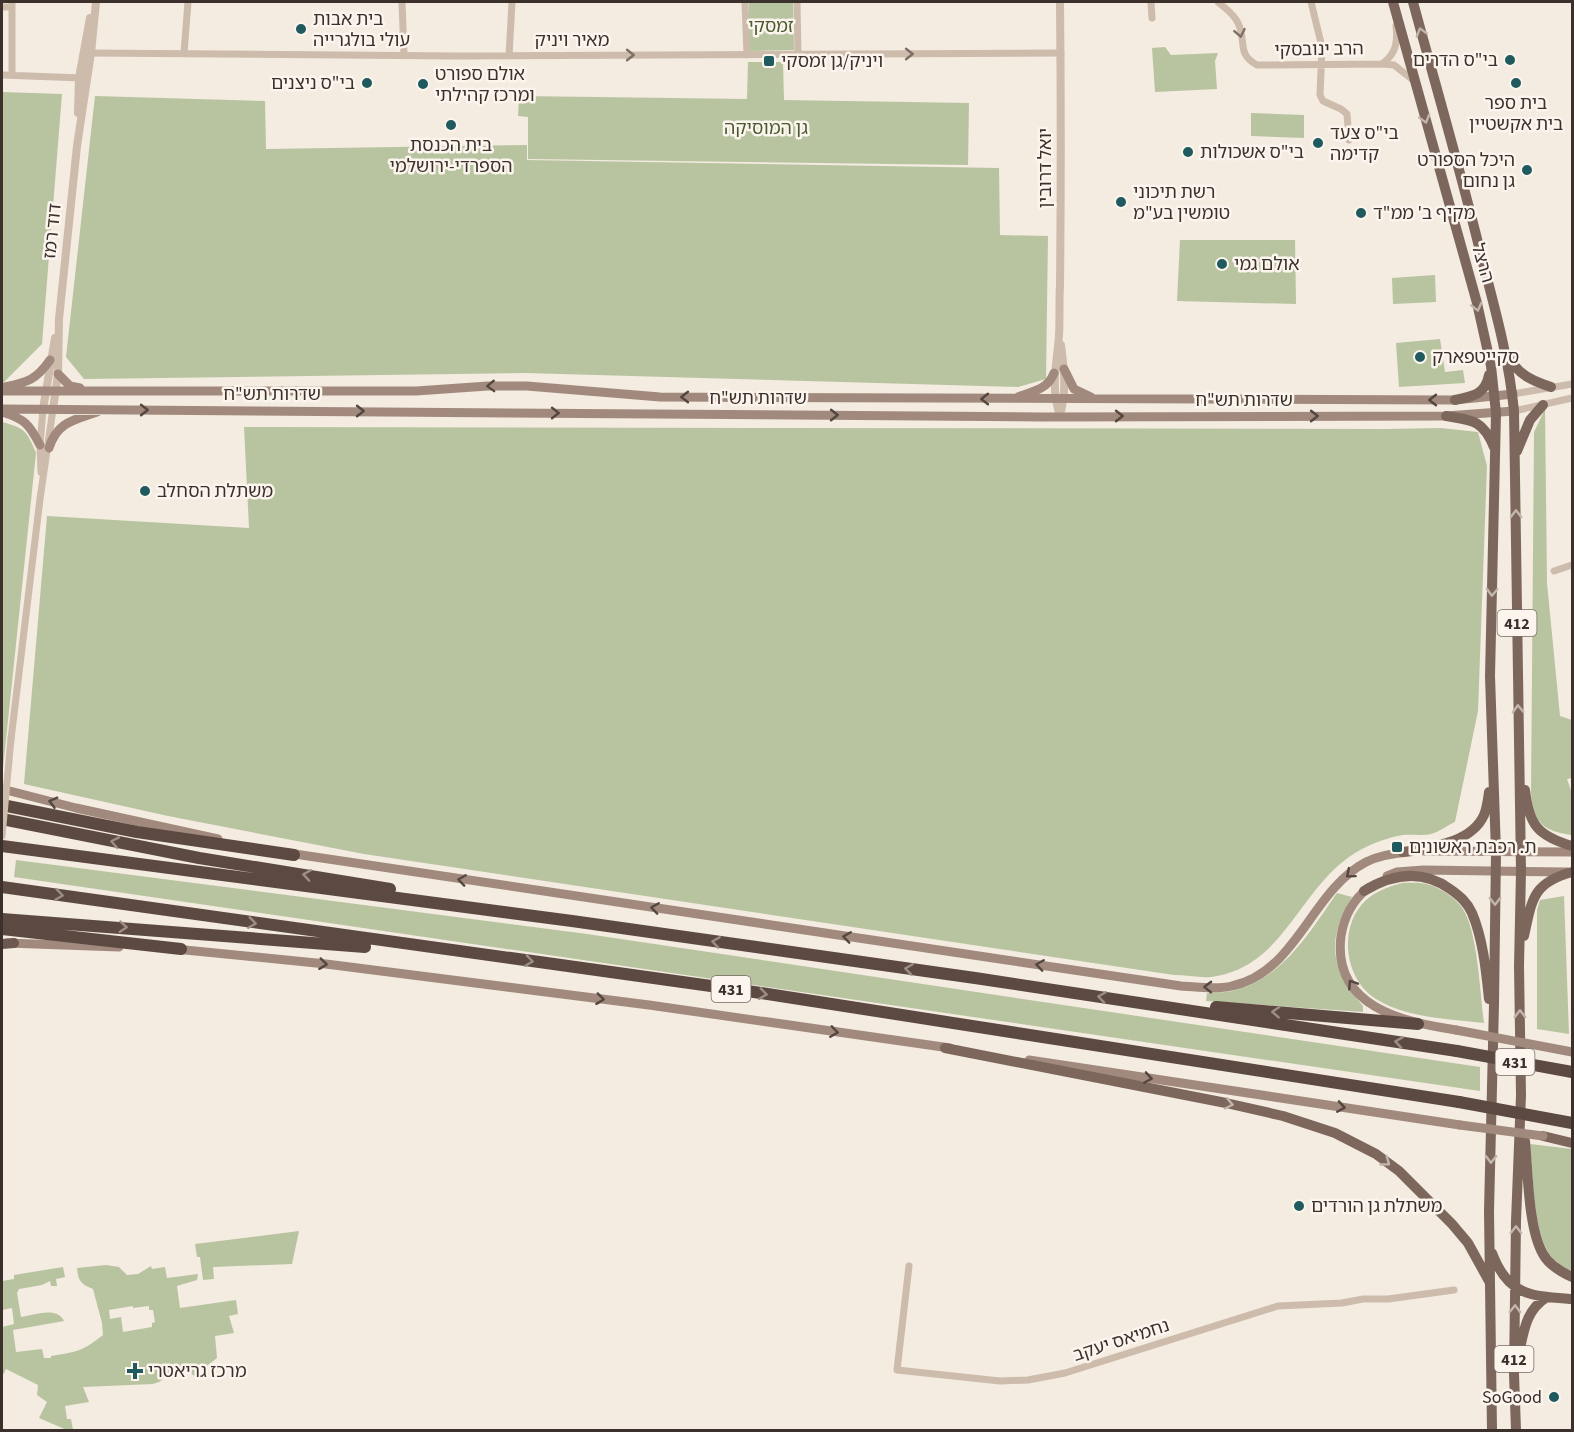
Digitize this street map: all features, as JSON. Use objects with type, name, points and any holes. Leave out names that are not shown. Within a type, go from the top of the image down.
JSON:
[{"type":"highway","points":[[2,805],[137,832],[294,855]]},
{"type":"highway","points":[[2,819],[199,858],[572,921]]},
{"type":"highway","name":"431","points":[[2,846],[572,921],[1126,1001],[1457,1051],[1572,1072]]},
{"type":"highway","name":"431","points":[[2,887],[761,993],[1459,1102],[1572,1123]]},
{"type":"highway","points":[[2,919],[497,957]]},
{"type":"highway","points":[[2,929],[181,949]]},
{"type":"highway","points":[[2,943],[14,943]]},
{"type":"highway","points":[[1126,1001],[1418,1024]]},
{"type":"main road","name":"הרצל","points":[[1413,2],[1455,150],[1505,350],[1513,394]]},
{"type":"main road","name":"הרצל","points":[[1393,3],[1477,303],[1491,366],[1494,397]]},
{"type":"main road","points":[[1505,350],[1514,368],[1534,382],[1551,387]]},
{"type":"main road","points":[[2,389],[28,382],[42,371],[50,360]]},
{"type":"main road","points":[[1455,400],[1479,393],[1485,388],[1491,366]]},
{"type":"main road","points":[[1064,369],[1074,389],[1102,400]]},
{"type":"main road","points":[[1012,399],[1045,386],[1051,382],[1054,373]]},
{"type":"main road","points":[[58,374],[70,386],[91,391]]},
{"type":"main road","name":"שדרות תש\"ח","points":[[2,389],[416,391],[527,386],[660,397],[1102,400],[1455,400],[1513,394]]},
{"type":"main road","name":"412","points":[[1513,394],[1516,454],[1521,872],[1519,966],[1521,1095],[1514,1374],[1515,1431]]},
{"type":"main road","name":"412","points":[[1492,1431],[1490,1247],[1496,852],[1490,676],[1496,413],[1494,397]]},
{"type":"main road","points":[[1516,454],[1530,420],[1543,405]]},
{"type":"main road","points":[[2,410],[30,426],[44,446],[64,424],[104,409]]},
{"type":"main road","name":"שדרות תש\"ח","points":[[2,410],[1060,416],[1446,416],[1514,411]]},
{"type":"main road","points":[[1446,416],[1482,425],[1495,450]]},
{"type":"main road","points":[[1518,738],[1526,799],[1532,821],[1545,834],[1572,846]]},
{"type":"main road","points":[[2,789],[76,808],[294,855],[1181,986],[1208,988],[1243,983],[1265,971],[1292,945],[1331,894],[1363,863],[1376,858],[1445,844],[1462,837],[1479,824],[1486,807],[1493,759]]},
{"type":"main road","points":[[1403,852],[1572,852]]},
{"type":"main road","points":[[1572,872],[1410,870],[1397,872],[1382,878],[1364,891],[1352,906],[1342,930],[1341,952],[1346,974],[1356,991],[1373,1006],[1395,1017],[1418,1024],[1572,1052]]},
{"type":"main road","points":[[1519,966],[1535,896],[1547,881],[1572,872]]},
{"type":"main road","points":[[1364,891],[1384,880],[1405,875],[1442,883],[1464,900],[1472,912],[1481,945],[1493,1045]]},
{"type":"main road","points":[[14,943],[181,949],[603,999],[1572,1142]]},
{"type":"main road","points":[[945,1048],[1245,1107],[1283,1116],[1335,1133],[1376,1154],[1415,1186],[1468,1243],[1490,1284]]},
{"type":"main road","points":[[1521,1095],[1529,1191],[1539,1243],[1542,1253],[1552,1265],[1572,1277]]},
{"type":"main road","points":[[1490,1247],[1503,1278],[1516,1288],[1547,1297],[1572,1299]]},
{"type":"main road","points":[[1514,1374],[1527,1318],[1535,1306],[1547,1297]]},
{"type":"street","name":"דוד רמז","points":[[51,391],[58,374],[59,319],[83,78],[94,2]]},
{"type":"street","points":[[184,53],[188,2]]},
{"type":"street","points":[[402,2],[404,55]]},
{"type":"street","points":[[509,56],[512,2]]},
{"type":"street","points":[[745,2],[747,55]]},
{"type":"street","points":[[797,2],[798,54]]},
{"type":"street","name":"יואל דרובין","points":[[1060,2],[1062,152],[1059,336],[1054,373],[1054,399],[1060,416]]},
{"type":"street","points":[[1151,2],[1152,18]]},
{"type":"street","name":"הרב ינובסקי","points":[[1218,2],[1233,15],[1239,25],[1247,60],[1257,65],[1382,63],[1394,65],[1415,81]]},
{"type":"street","points":[[1311,2],[1322,47],[1320,94],[1323,101],[1347,114],[1349,140]]},
{"type":"street","name":"הרב ינובסקי","points":[[1382,63],[1393,56],[1396,43],[1393,3]]},
{"type":"street","points":[[2,7],[12,4],[12,75]]},
{"type":"street","name":"מאיר ויניק","points":[[87,53],[509,56],[1061,53]]},
{"type":"street","points":[[2,75],[83,78]]},
{"type":"street","name":"דוד רמז","points":[[2,836],[11,739],[42,488],[44,446],[51,391],[50,360],[59,319]]},
{"type":"street","name":"יואל דרובין","points":[[1059,336],[1064,369],[1065,399],[1060,416]]},
{"type":"street","points":[[1513,394],[1572,384]]},
{"type":"street","points":[[1514,411],[1572,398]]},
{"type":"street","points":[[1554,571],[1572,565]]},
{"type":"street","name":"נחמיאס יעקב","points":[[909,1266],[897,1370],[1000,1382],[1028,1380],[1065,1373],[1278,1306],[1388,1299],[1454,1290]]},
{"type":"green space","name":"זמסקי","points":[[749,2],[793,2],[794,50],[749,51]]},
{"type":"green space","points":[[1165,47],[1171,55],[1218,53],[1215,61],[1217,89],[1155,92],[1152,48]]},
{"type":"green space","name":"גן המוסיקה","points":[[748,62],[783,62],[784,100],[969,103],[968,165],[528,159],[528,117],[518,116],[519,96],[747,99]]},
{"type":"green space","points":[[2,92],[62,94],[42,344],[3,383]]},
{"type":"green space","points":[[95,96],[265,101],[266,149],[527,145],[527,160],[999,168],[1000,235],[1048,236],[1046,379],[1018,387],[525,373],[84,379],[66,357]]},
{"type":"green space","points":[[1251,113],[1304,115],[1304,138],[1251,136]]},
{"type":"green space","points":[[1180,240],[1295,240],[1296,304],[1177,301]]},
{"type":"green space","points":[[1435,275],[1436,302],[1393,304],[1392,278]]},
{"type":"green space","name":"סקייטפארק","points":[[1440,339],[1445,372],[1463,370],[1465,383],[1399,387],[1396,343]]},
{"type":"green space","points":[[1545,409],[1547,583],[1560,716],[1572,720],[1572,778],[1567,779],[1572,793],[1572,835],[1554,831],[1542,824],[1532,804],[1531,794],[1534,432]]},
{"type":"green space","points":[[2,422],[24,431],[36,453],[2,778]]},
{"type":"green space","points":[[244,427],[1441,428],[1478,432],[1487,466],[1478,711],[1455,822],[1431,834],[1396,836],[1355,853],[1331,872],[1287,928],[1255,960],[1235,971],[1202,977],[1174,975],[364,854],[168,816],[24,784],[47,516],[249,528]]},
{"type":"green space","points":[[16,860],[587,934],[1480,1067],[1480,1091],[14,877]]},
{"type":"green space","points":[[1402,883],[1423,883],[1435,887],[1453,898],[1463,909],[1475,948],[1484,1023],[1428,1017],[1401,1010],[1376,999],[1357,979],[1348,952],[1348,938],[1356,912],[1373,895]]},
{"type":"green space","points":[[1337,893],[1352,897],[1338,927],[1335,954],[1344,979],[1363,1006],[1363,1012],[1206,1001],[1207,993],[1235,990],[1270,973],[1296,950]]},
{"type":"green space","points":[[1564,896],[1569,1034],[1537,1029],[1537,910],[1540,900]]},
{"type":"green space","points":[[1530,1144],[1572,1149],[1572,1271],[1554,1260],[1544,1245],[1537,1217]]},
{"type":"green space","points":[[299,1231],[292,1264],[213,1267],[214,1279],[203,1280],[200,1257],[197,1257],[195,1244]]},
{"type":"green space","points":[[106,1265],[119,1267],[127,1275],[138,1274],[151,1266],[152,1269],[165,1267],[167,1278],[198,1274],[197,1280],[177,1286],[180,1308],[236,1300],[238,1314],[229,1316],[234,1333],[215,1336],[217,1358],[194,1376],[190,1372],[174,1371],[153,1384],[83,1387],[89,1402],[65,1406],[67,1419],[71,1419],[73,1430],[67,1430],[39,1418],[47,1402],[37,1395],[38,1385],[6,1369],[2,1377],[2,1327],[14,1324],[12,1308],[2,1310],[2,1281],[14,1279],[14,1275],[63,1267],[65,1277],[56,1279],[57,1286],[51,1286],[50,1281],[42,1285],[19,1289],[17,1293],[21,1317],[51,1313],[61,1316],[64,1321],[13,1330],[16,1352],[42,1349],[44,1358],[51,1358],[51,1356],[79,1350],[103,1335],[93,1289],[81,1282],[77,1268]],"holes":[[[133,1306],[133,1308],[149,1306],[149,1310],[153,1310],[155,1322],[152,1323],[152,1327],[123,1332],[121,1317],[110,1319],[109,1310]]]},
{"type":"place","name":"בית אבות עולי בולגרייה","points":[[301,29]]},
{"type":"place","name":"בי\"ס הדרים","points":[[1510,60]]},
{"type":"place","name":"ויניק/גן זמסקי","points":[[769,61]]},
{"type":"place","name":"בי\"ס ניצנים","points":[[367,83]]},
{"type":"place","name":"בית ספר בית אקשטיין","points":[[1516,83]]},
{"type":"place","name":"אולם ספורט ומרכז קהילתי","points":[[423,84]]},
{"type":"place","name":"בית הכנסת הספרדי-ירושלמי","points":[[451,125]]},
{"type":"place","name":"בי\"ס צעד קדימה","points":[[1318,143]]},
{"type":"place","name":"בי\"ס אשכולות","points":[[1188,152]]},
{"type":"place","name":"היכל הספורט גן נחום","points":[[1527,170]]},
{"type":"place","name":"רשת תיכוני טומשין בע\"מ","points":[[1121,202]]},
{"type":"place","name":"מקיף ב' ממ\"ד","points":[[1361,213]]},
{"type":"place","name":"אולם גמי","points":[[1222,264]]},
{"type":"place","name":"סקייטפארק","points":[[1420,357]]},
{"type":"place","name":"משתלת הסחלב","points":[[145,491]]},
{"type":"place","name":"ת. רכבת ראשונים","points":[[1397,847]]},
{"type":"place","name":"משתלת גן הורדים","points":[[1299,1206]]},
{"type":"place","name":"מרכז גריאטרי","points":[[135,1371]]},
{"type":"place","name":"SoGood","points":[[1554,1397]]}]
